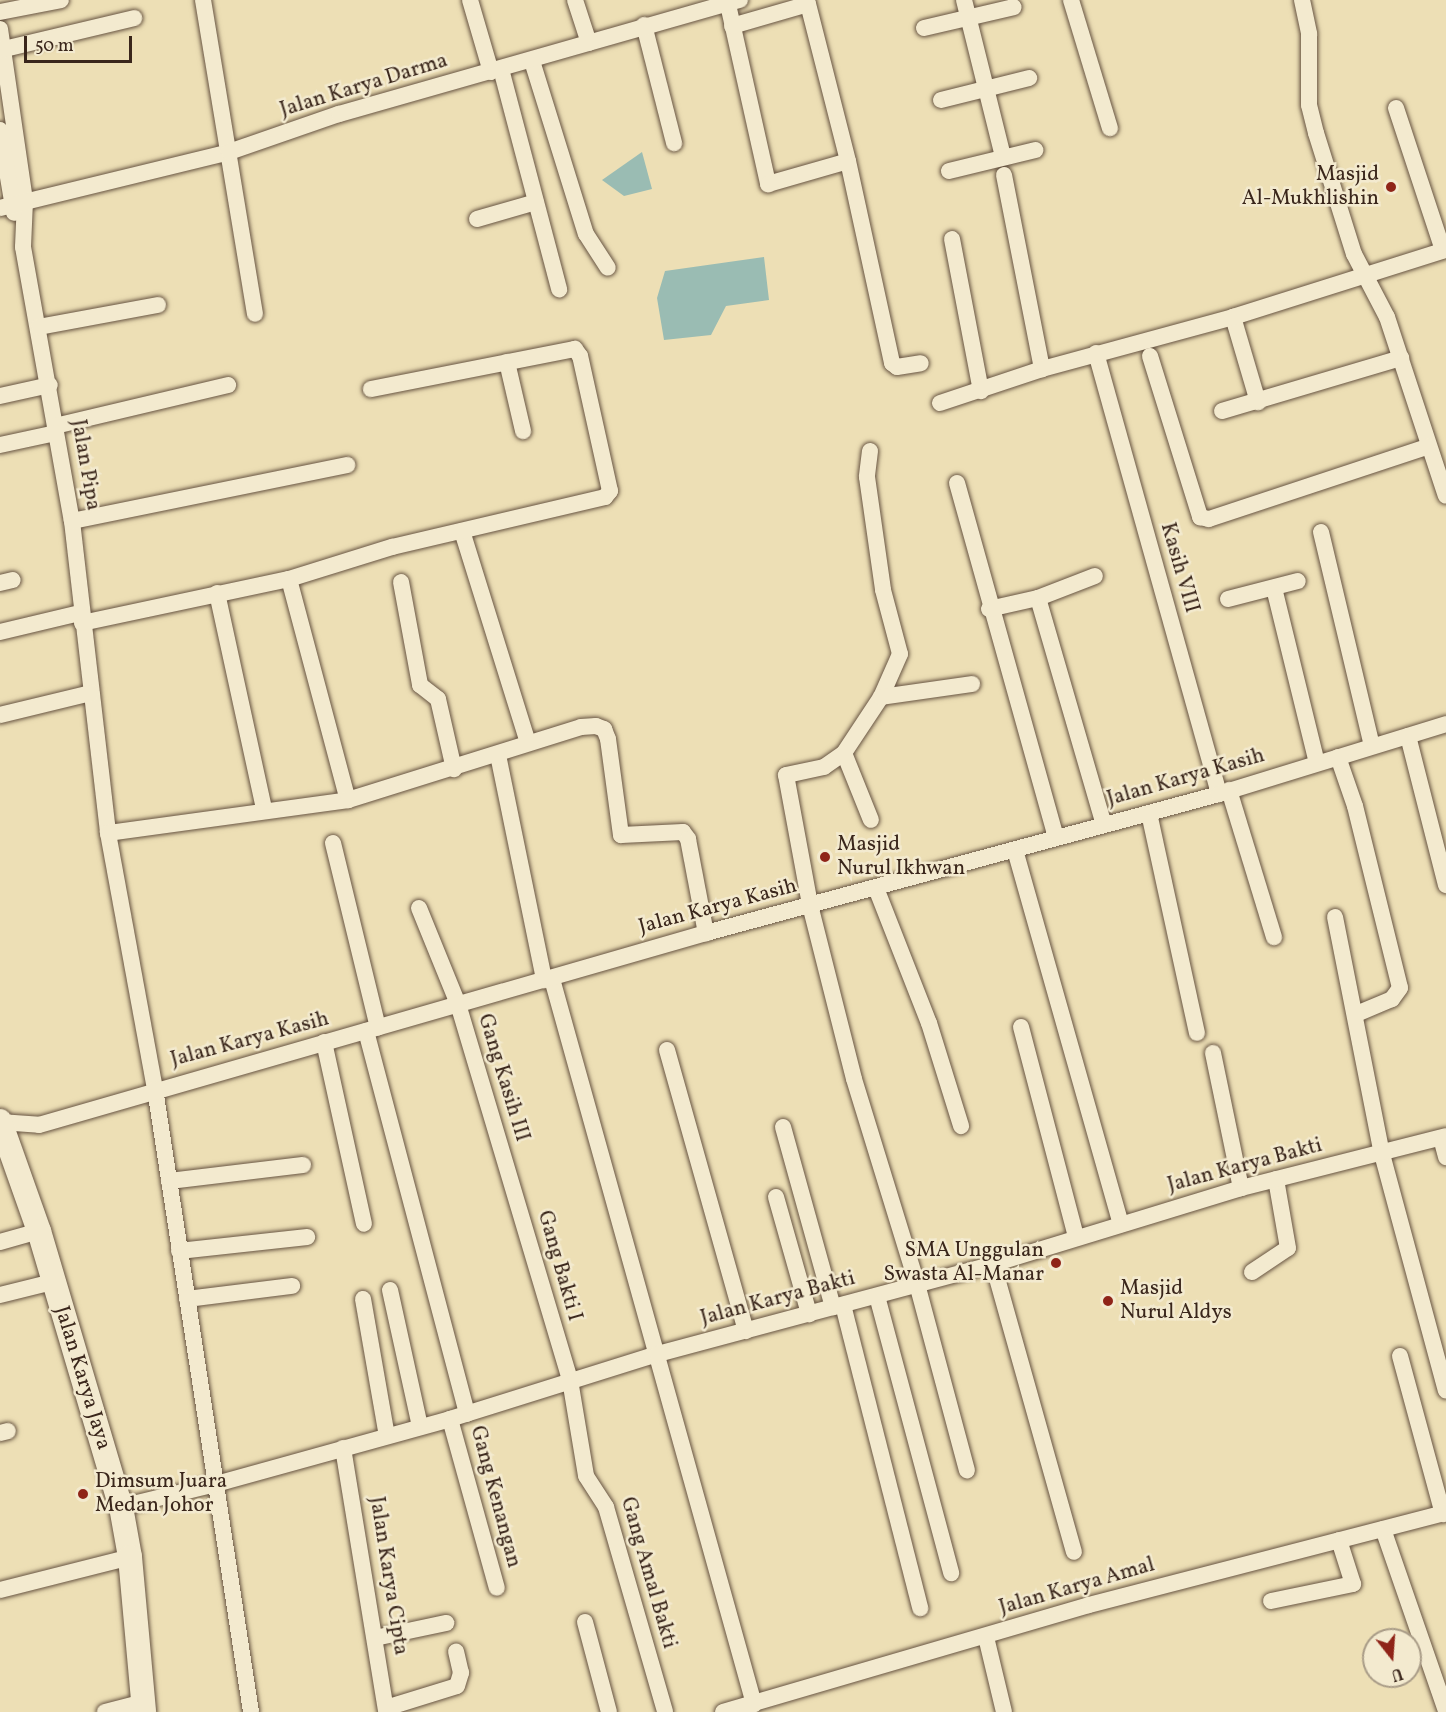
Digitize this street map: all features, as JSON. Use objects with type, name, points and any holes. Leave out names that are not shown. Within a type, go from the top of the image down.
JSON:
[{"type":"main road","name":"Jalan Karya Jaya","points":[[0,1121],[39,1231],[52,1282],[121,1506],[130,1557],[144,1707]]},
{"type":"street","points":[[0,12],[61,0]]},
{"type":"street","points":[[203,0],[255,315]]},
{"type":"street","points":[[470,0],[496,70],[536,202],[559,289]]},
{"type":"street","points":[[575,0],[589,43]]},
{"type":"street","points":[[964,0],[1003,156]]},
{"type":"street","points":[[1071,0],[1110,128]]},
{"type":"street","points":[[1302,0],[1309,34],[1309,105],[1339,209],[1364,276],[1387,317],[1427,447],[1446,496]]},
{"type":"street","points":[[731,1],[732,26],[768,184],[848,161]]},
{"type":"street","name":"Jalan Karya Darma","points":[[12,205],[229,152],[339,114],[532,61],[731,1]]},
{"type":"street","points":[[732,26],[808,2],[848,161],[892,363],[897,367],[921,363]]},
{"type":"street","points":[[924,28],[1014,8]]},
{"type":"street","points":[[2,50],[134,18]]},
{"type":"street","points":[[644,26],[674,143]]},
{"type":"street","points":[[0,29],[12,205]]},
{"type":"street","points":[[532,61],[586,234],[608,268]]},
{"type":"street","points":[[941,100],[1029,78]]},
{"type":"street","points":[[940,404],[1042,369],[1233,317],[1445,250],[1396,108]]},
{"type":"street","points":[[0,130],[12,205]]},
{"type":"street","points":[[949,171],[1003,156],[1036,150]]},
{"type":"street","points":[[1004,175],[1042,369]]},
{"type":"street","points":[[477,219],[536,202]]},
{"type":"street","name":"Jalan Pipa","points":[[12,205],[21,224],[23,247],[50,385],[55,429],[72,521],[81,618],[108,833],[155,1089],[251,1712]]},
{"type":"street","points":[[952,238],[981,391]]},
{"type":"street","points":[[39,327],[158,305]]},
{"type":"street","points":[[1233,317],[1258,402]]},
{"type":"street","points":[[0,632],[289,579],[392,547],[604,497],[610,491],[580,356],[575,349],[371,389]]},
{"type":"street","name":"Kasih VIII","points":[[1096,353],[1224,792],[1274,937]]},
{"type":"street","points":[[1150,356],[1200,517],[1209,519],[1427,447]]},
{"type":"street","points":[[1222,411],[1401,358]]},
{"type":"street","points":[[507,362],[524,431]]},
{"type":"street","points":[[0,396],[50,385]]},
{"type":"street","points":[[0,445],[228,385]]},
{"type":"street","points":[[870,451],[867,477],[883,590],[900,654],[881,697],[844,753],[824,767],[786,775],[810,905],[854,1079],[917,1284],[967,1470]]},
{"type":"street","points":[[72,521],[347,465]]},
{"type":"street","points":[[957,483],[989,609],[1056,837]]},
{"type":"street","points":[[462,531],[528,743]]},
{"type":"street","points":[[1321,532],[1372,746]]},
{"type":"street","points":[[989,609],[1038,598],[1095,576]]},
{"type":"street","points":[[289,579],[348,800]]},
{"type":"street","points":[[1228,599],[1298,581]]},
{"type":"street","points":[[401,582],[420,685],[436,695],[454,769]]},
{"type":"street","points":[[1274,588],[1317,763]]},
{"type":"street","points":[[217,593],[264,809]]},
{"type":"street","points":[[1038,598],[1104,825]]},
{"type":"street","points":[[881,697],[972,684]]},
{"type":"street","points":[[0,716],[91,693]]},
{"type":"street","name":"Jalan Karya Kasih","points":[[0,1121],[39,1125],[155,1089],[548,980],[706,933],[1224,792],[1446,724]]},
{"type":"street","points":[[108,833],[264,809],[348,800],[454,769],[581,727],[604,729],[621,835],[683,832],[688,839],[706,933]]},
{"type":"street","points":[[1408,736],[1446,885]]},
{"type":"street","points":[[844,753],[871,820]]},
{"type":"street","points":[[498,755],[548,980],[658,1354],[754,1704]]},
{"type":"street","points":[[1338,758],[1355,806],[1400,988],[1392,999],[1356,1014]]},
{"type":"street","points":[[1149,813],[1197,1033]]},
{"type":"street","points":[[333,843],[372,1029],[467,1414]]},
{"type":"street","points":[[1015,850],[1121,1224]]},
{"type":"street","points":[[876,888],[929,1023],[961,1126]]},
{"type":"street","name":"Gang Kasih III","points":[[419,908],[458,1004],[506,1164]]},
{"type":"street","points":[[1335,917],[1382,1154],[1446,1391]]},
{"type":"street","points":[[1022,1027],[1076,1238]]},
{"type":"street","points":[[324,1042],[364,1224]]},
{"type":"street","points":[[667,1050],[746,1331]]},
{"type":"street","points":[[1213,1053],[1241,1188]]},
{"type":"street","points":[[783,1127],[838,1306],[920,1608]]},
{"type":"street","points":[[1444,1137],[1446,1157]]},
{"type":"street","name":"Jalan Karya Bakti","points":[[121,1506],[216,1484],[450,1419],[658,1354],[993,1264],[1241,1188],[1444,1137]]},
{"type":"street","name":"Gang Bakti I","points":[[506,1164],[570,1380]]},
{"type":"street","points":[[169,1181],[303,1165]]},
{"type":"street","points":[[1252,1272],[1288,1248],[1276,1179]]},
{"type":"street","points":[[776,1197],[809,1314]]},
{"type":"street","points":[[0,1242],[39,1231]]},
{"type":"street","points":[[179,1251],[307,1238]]},
{"type":"street","points":[[993,1264],[1074,1552]]},
{"type":"street","points":[[0,1295],[52,1282]]},
{"type":"street","points":[[187,1299],[292,1286]]},
{"type":"street","points":[[390,1290],[420,1426]]},
{"type":"street","points":[[876,1296],[951,1573]]},
{"type":"street","points":[[363,1299],[387,1436]]},
{"type":"street","points":[[1400,1356],[1445,1514]]},
{"type":"street","name":"Gang Amal Bakti","points":[[570,1380],[586,1476],[606,1507],[665,1712]]},
{"type":"street","name":"Gang Kenangan","points":[[450,1419],[497,1588]]},
{"type":"street","name":"Jalan Karya Cipta","points":[[343,1448],[386,1710]]},
{"type":"street","name":"Jalan Karya Amal","points":[[723,1712],[986,1636],[1339,1540],[1445,1514]]},
{"type":"street","points":[[1383,1529],[1446,1711]]},
{"type":"street","points":[[1271,1601],[1353,1584],[1339,1540]]},
{"type":"street","points":[[0,1590],[130,1557]]},
{"type":"street","points":[[585,1622],[609,1712]]},
{"type":"street","points":[[375,1638],[446,1623]]},
{"type":"street","points":[[986,1636],[1004,1712]]},
{"type":"street","points":[[386,1710],[457,1686],[461,1673],[456,1652]]},
{"type":"street","points":[[105,1712],[144,1707]]},
{"type":"water","points":[[642,152],[652,189],[624,196],[602,180]]},
{"type":"water","points":[[764,257],[769,300],[726,306],[711,335],[664,340],[657,298],[665,271]]},
{"type":"place","name":"Masjid Al-Mukhlishin","points":[[1391,187]]},
{"type":"place","name":"Masjid Nurul Ikhwan","points":[[825,857]]},
{"type":"place","name":"SMA Unggulan Swasta Al-Manar","points":[[1056,1263]]},
{"type":"place","name":"Masjid Nurul Aldys","points":[[1108,1301]]},
{"type":"place","name":"Dimsum Juara Medan Johor","points":[[83,1494]]}]
